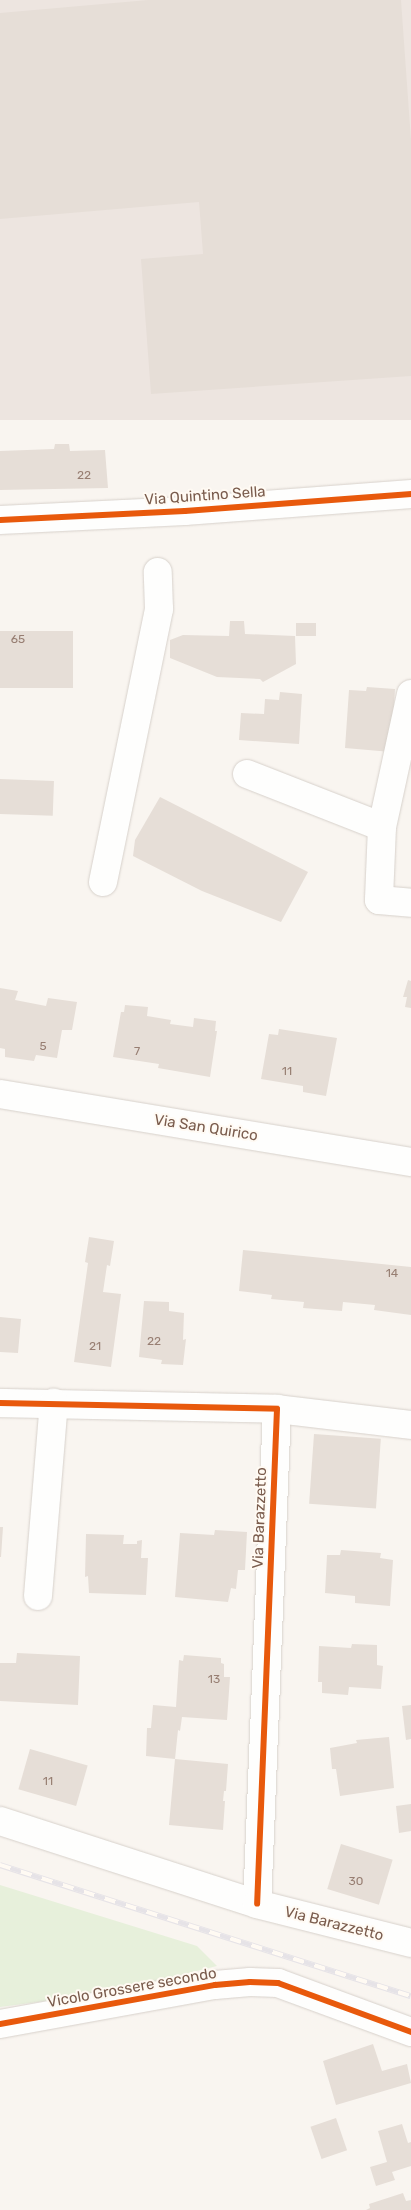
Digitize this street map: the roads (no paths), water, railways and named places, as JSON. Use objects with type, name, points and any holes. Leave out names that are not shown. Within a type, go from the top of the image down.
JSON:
[{"type":"street","name":"Via Quintino Sella","points":[[0,520],[185,511],[411,494]]},
{"type":"street","points":[[103,882],[159,609],[158,572]]},
{"type":"street","points":[[411,694],[382,827],[379,900],[411,903]]},
{"type":"street","points":[[246,774],[382,827]]},
{"type":"street","name":"Via San Quirico","points":[[0,1094],[411,1162]]},
{"type":"street","points":[[0,1403],[277,1409],[411,1425]]},
{"type":"street","points":[[38,1596],[54,1403]]},
{"type":"street","name":"Via Barazzetto","points":[[257,1904],[277,1409]]},
{"type":"street","name":"Via Barazzetto","points":[[0,1821],[257,1904],[411,1943]]},
{"type":"street","name":"Vicolo Grossere secondo","points":[[0,2024],[215,1985],[278,1982],[409,2035]]},
{"type":"railway","points":[[0,1865],[411,1996]]}]
